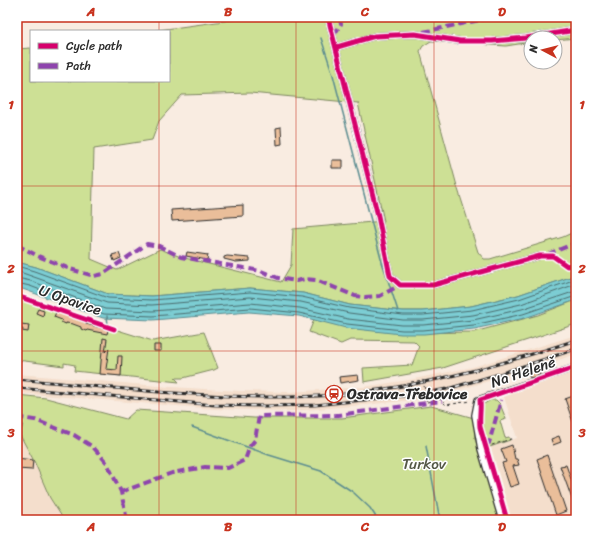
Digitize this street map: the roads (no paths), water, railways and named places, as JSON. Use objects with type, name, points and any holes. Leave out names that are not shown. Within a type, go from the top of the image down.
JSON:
[{"type":"street","points":[[328,17],[337,47],[378,216],[390,276],[400,285],[433,285],[540,256]]},
{"type":"street","points":[[337,47],[375,36],[415,34],[460,40],[492,41],[526,38],[576,30]]},
{"type":"street","name":"Na Heleně","points":[[502,520],[481,449],[475,416],[478,400],[576,367]]},
{"type":"lane","name":"U Opavice","points":[[17,296],[114,329]]},
{"type":"water","points":[[17,262],[36,267],[108,294],[152,296],[250,288],[303,293],[350,305],[403,311],[422,311],[471,306],[518,295],[576,275],[576,300],[525,318],[474,329],[424,334],[401,334],[346,328],[299,316],[249,312],[153,320],[103,318],[17,287]]},
{"type":"waterway","points":[[321,38],[333,75],[381,259],[398,311]]},
{"type":"waterway","points":[[107,316],[108,325]]},
{"type":"waterway","points":[[192,427],[269,455],[321,471],[353,492],[370,508],[378,520]]},
{"type":"waterway","points":[[426,446],[440,520]]},
{"type":"railway","points":[[17,379],[221,396],[326,396],[399,387],[435,380],[506,362],[576,340]]},
{"type":"railway","points":[[17,388],[215,405],[315,405],[412,395],[447,389],[576,349]]},
{"type":"place","name":"Ostrava-Třebovice","points":[[334,394]]},
{"type":"park label","name":"Turkov","points":[[424,464]]}]
